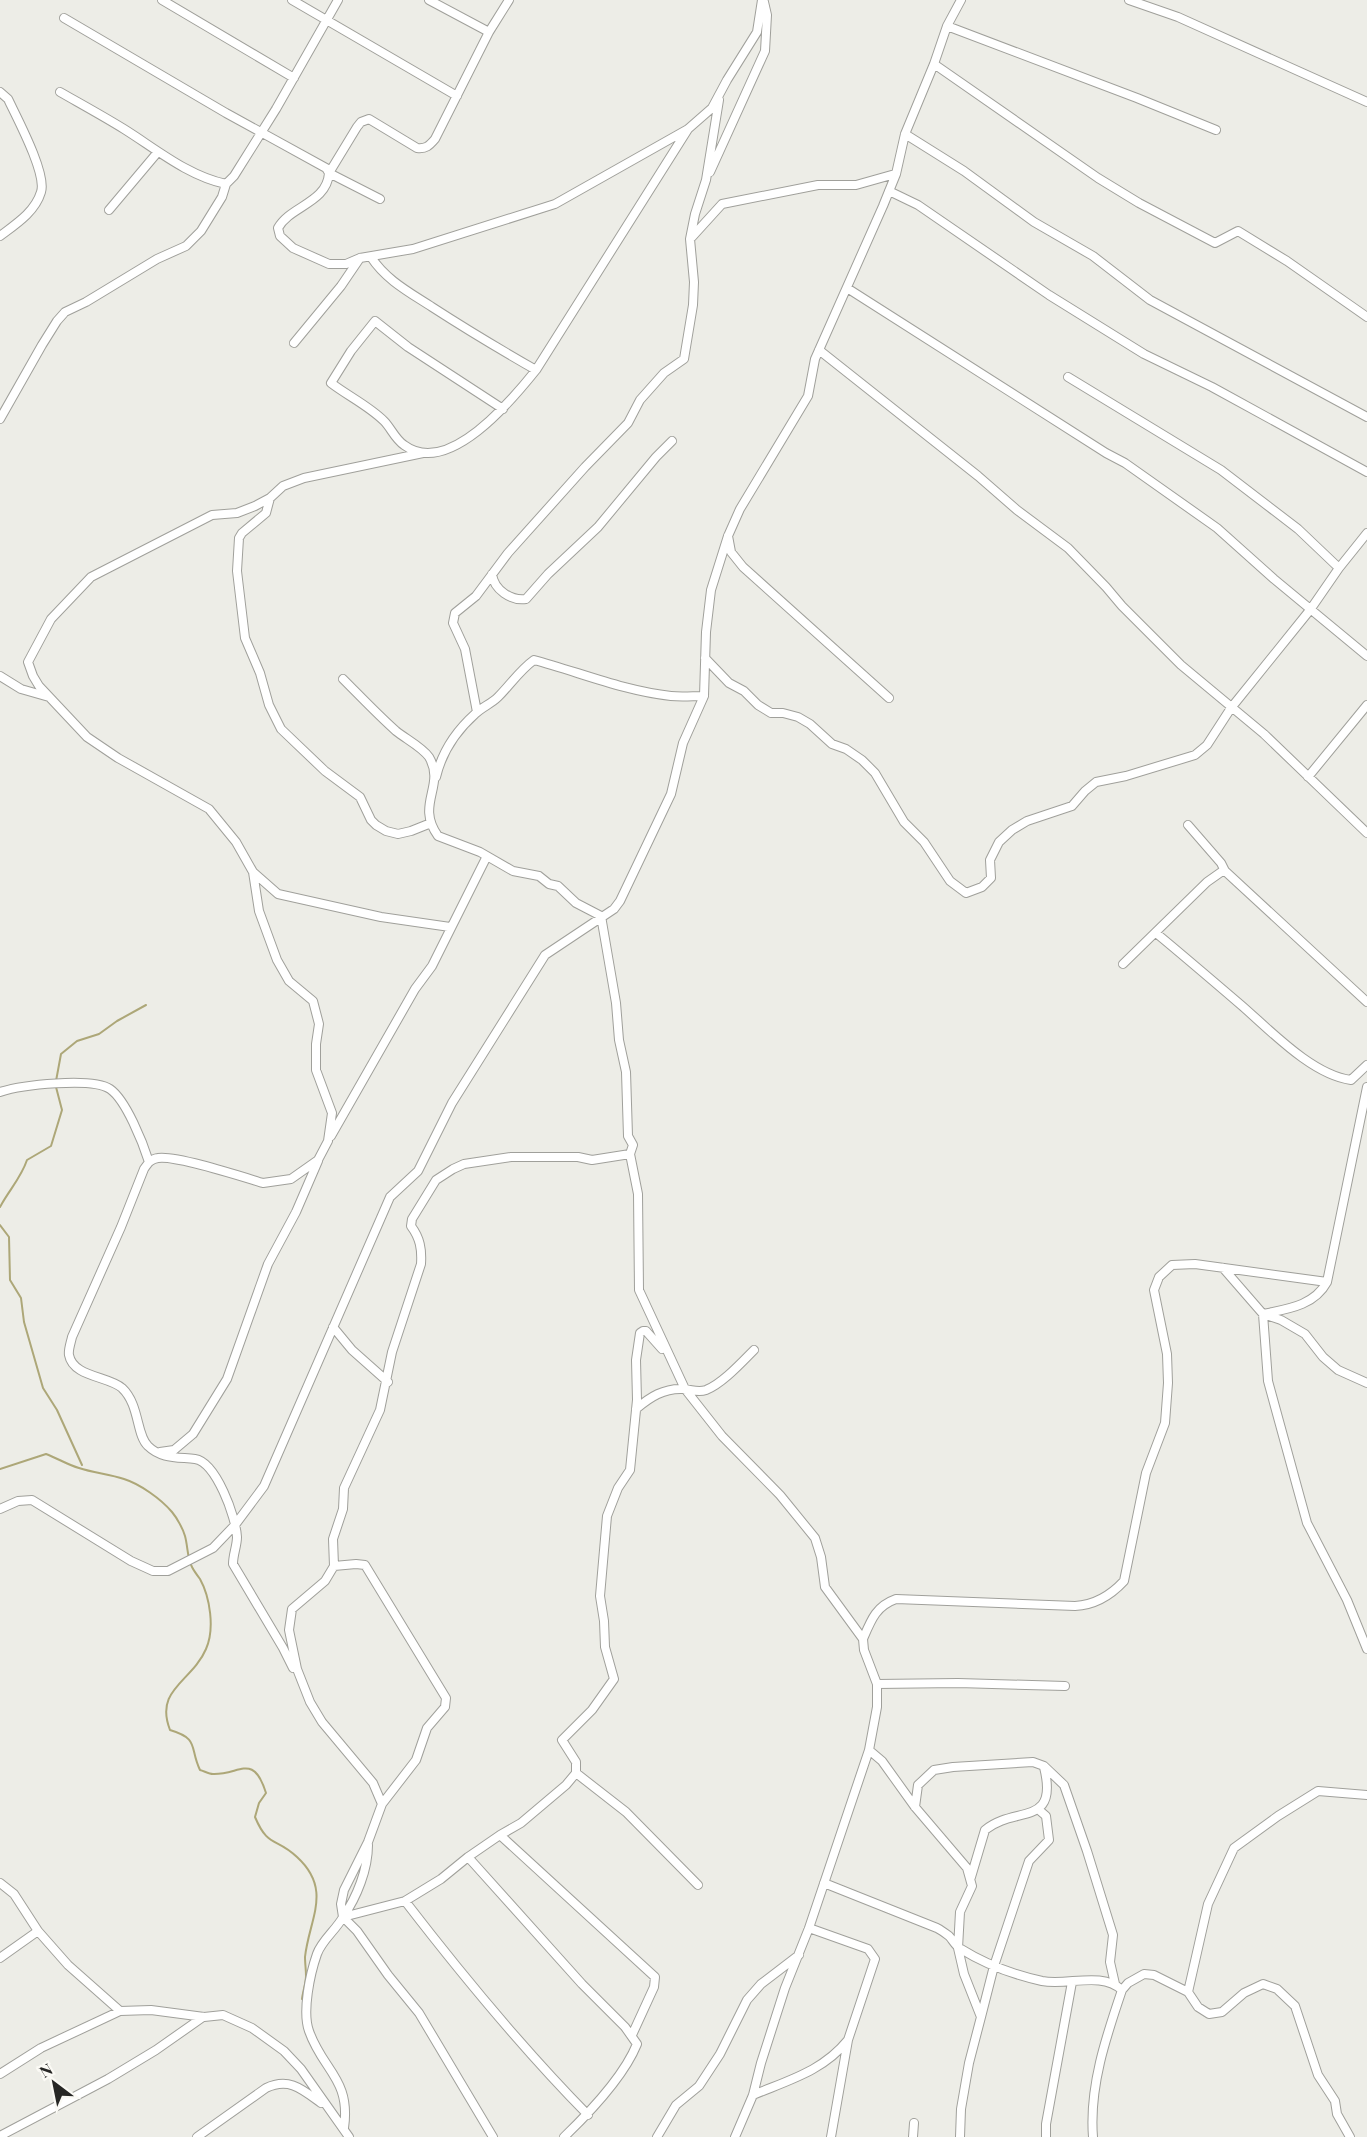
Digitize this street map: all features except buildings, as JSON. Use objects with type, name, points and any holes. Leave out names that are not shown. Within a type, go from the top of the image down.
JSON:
[{"type":"street","points":[[162,0],[294,78]]},
{"type":"street","points":[[292,0],[457,96]]},
{"type":"street","points":[[0,419],[42,345],[65,312],[86,302],[148,264],[186,246],[201,231],[222,197],[226,184],[234,176],[294,78],[338,0]]},
{"type":"street","points":[[429,0],[489,32]]},
{"type":"street","points":[[509,0],[489,32],[435,139],[429,146],[423,149],[417,148],[369,119],[361,122],[329,173],[325,187],[319,195],[283,220],[278,228],[280,236],[293,248],[329,264],[346,264],[360,258],[413,249],[555,204],[688,129],[712,108],[757,32],[763,0]]},
{"type":"street","points":[[477,712],[465,649],[453,623],[455,614],[476,596],[532,526],[628,423],[640,400],[664,373],[684,359],[693,306],[694,282],[690,239],[695,214],[706,180],[765,51],[767,15],[763,0]]},
{"type":"street","points":[[0,1509],[18,1501],[32,1500],[153,1571],[168,1571],[213,1548],[236,1525],[264,1486],[390,1197],[418,1171],[458,1094],[545,955],[614,909],[620,902],[671,794],[683,743],[704,696],[711,590],[728,536],[737,515],[808,396],[815,359],[889,191],[905,134],[947,26],[961,0]]},
{"type":"street","points":[[1129,0],[1178,17],[1367,102]]},
{"type":"street","points":[[64,18],[326,168],[329,173],[380,199]]},
{"type":"street","points":[[947,26],[1216,130]]},
{"type":"street","points":[[934,64],[1098,178],[1139,203],[1215,243],[1238,231],[1287,261],[1367,317]]},
{"type":"street","points":[[0,92],[8,99],[41,173],[42,191],[27,215],[0,236]]},
{"type":"street","points":[[60,92],[125,130],[157,153],[214,181],[226,184]]},
{"type":"street","points":[[706,180],[719,96]]},
{"type":"street","points":[[503,409],[408,347],[375,321],[351,351],[331,383],[378,416],[405,446],[423,453],[435,454],[450,449],[466,439],[503,409],[536,370],[688,129]]},
{"type":"street","points":[[905,134],[964,171],[1034,222],[1093,256],[1150,300],[1367,417]]},
{"type":"street","points":[[109,210],[157,153]]},
{"type":"street","points":[[690,239],[722,204],[818,185],[856,185],[895,174]]},
{"type":"street","points":[[889,191],[918,205],[1048,295],[1144,354],[1212,387],[1367,472]]},
{"type":"street","points":[[371,257],[393,282],[478,337],[536,370]]},
{"type":"street","points":[[294,343],[341,286],[360,258]]},
{"type":"street","points":[[847,288],[1173,495],[1217,528],[1310,610],[1367,656]]},
{"type":"street","points":[[819,350],[978,476],[1017,510],[1068,548],[1181,665],[1264,734],[1367,833]]},
{"type":"street","points":[[1068,377],[1221,470],[1298,529],[1339,568]]},
{"type":"street","points":[[492,574],[493,580],[507,596],[519,600],[526,599],[548,574],[597,527],[672,441]]},
{"type":"street","points":[[423,453],[290,482],[270,498],[255,506],[237,513],[212,515],[91,577],[51,619],[28,662],[36,681],[87,736],[104,749],[209,809],[236,842],[253,872],[278,894],[381,917],[450,927]]},
{"type":"street","points":[[270,498],[266,513],[239,538],[237,571],[245,638],[281,729],[325,771],[360,797],[371,820],[376,825],[398,834],[430,822]]},
{"type":"street","points":[[705,658],[729,683],[744,691],[771,713],[798,717],[810,724],[832,744],[846,749],[862,760],[875,772],[904,822],[924,842],[950,881],[966,893],[982,887],[992,878],[990,860],[999,842],[1012,830],[1028,821],[1072,806],[1096,782],[1126,776],[1195,755],[1207,745],[1231,708],[1310,610],[1367,533]]},
{"type":"street","points":[[728,536],[731,552],[743,567],[890,698]]},
{"type":"street","points":[[601,916],[576,903],[558,886],[549,884],[539,876],[513,871],[487,856],[438,836],[430,822],[428,803],[438,768],[452,740],[477,712],[496,699],[534,660],[640,691],[673,696],[704,696]]},
{"type":"street","points":[[0,676],[21,689],[50,697]]},
{"type":"street","points":[[343,679],[390,726],[429,756],[436,780]]},
{"type":"street","points":[[1308,777],[1367,705]]},
{"type":"street","points":[[1188,825],[1221,863],[1224,870],[1367,1002]]},
{"type":"street","points":[[156,1453],[174,1450],[193,1434],[222,1387],[268,1264],[296,1212],[318,1160],[415,989],[432,966],[487,856]]},
{"type":"street","points":[[1123,963],[1207,882],[1224,870]]},
{"type":"street","points":[[253,872],[259,911],[278,960],[289,981],[313,1000],[319,1024],[316,1070],[332,1113],[328,1141]]},
{"type":"street","points":[[601,916],[600,921],[604,929],[616,1003],[619,1040],[626,1072],[628,1136],[633,1145],[630,1154],[638,1194],[639,1290],[685,1389],[723,1436],[780,1495],[815,1538],[821,1557],[825,1587],[863,1639]]},
{"type":"street","points":[[1156,933],[1311,1064],[1338,1078],[1351,1080],[1367,1065]]},
{"type":"street","points":[[0,1092],[34,1084],[99,1084],[111,1089],[140,1135],[149,1161]]},
{"type":"street","points":[[1263,1314],[1310,1301],[1323,1291],[1327,1282],[1367,1087]]},
{"type":"street","points":[[382,1804],[373,1783],[322,1722],[310,1702],[298,1671],[289,1630],[292,1609],[325,1581],[334,1566],[333,1539],[343,1509],[344,1488],[380,1410],[388,1382],[392,1352],[421,1264],[422,1251],[419,1247],[419,1236],[411,1226],[412,1219],[436,1180],[464,1164],[480,1163],[494,1158],[565,1157],[592,1160],[630,1154]]},
{"type":"street","points":[[298,1671],[292,1668],[284,1648],[233,1564],[237,1539],[236,1525],[222,1489],[207,1463],[177,1459],[156,1453],[145,1444],[129,1396],[120,1386],[84,1372],[73,1364],[69,1355],[72,1337],[149,1161],[159,1158],[176,1160],[269,1183],[291,1179],[318,1160]]},
{"type":"street","points":[[735,2137],[753,2095],[760,2063],[774,2020],[869,1750],[877,1707],[877,1684],[864,1650],[863,1639],[874,1614],[885,1603],[896,1599],[1083,1606],[1101,1600],[1115,1590],[1124,1581],[1146,1473],[1165,1423],[1168,1383],[1167,1354],[1154,1290],[1159,1276],[1172,1265],[1195,1264],[1327,1282]]},
{"type":"street","points":[[1223,1268],[1263,1314],[1281,1320],[1305,1334],[1323,1357],[1338,1370],[1367,1383]]},
{"type":"street","points":[[1263,1314],[1268,1381],[1307,1523],[1347,1600],[1367,1649]]},
{"type":"street","points":[[333,1327],[352,1350],[388,1382]]},
{"type":"street","points":[[343,1917],[405,1901],[441,1879],[468,1857],[521,1823],[566,1785],[576,1773],[576,1762],[562,1740],[592,1710],[614,1678],[605,1647],[600,1596],[607,1516],[618,1488],[630,1470],[636,1409],[636,1360],[640,1333],[646,1331],[668,1356]]},
{"type":"street","points":[[636,1409],[647,1399],[664,1391],[707,1390],[754,1350]]},
{"type":"street","points":[[334,1566],[365,1565],[446,1698],[445,1707],[428,1728],[416,1760],[382,1804],[368,1842],[344,1890],[341,1904],[343,1917],[339,1926],[317,1953],[308,1994],[306,2016],[308,2029],[315,2046],[344,2094],[346,2113],[344,2128]]},
{"type":"street","points":[[877,1684],[958,1683],[1065,1686]]},
{"type":"street","points":[[869,1750],[882,1761],[915,1807],[967,1868],[971,1877],[972,1886],[960,1912],[958,1948],[964,1974],[981,2017]]},
{"type":"street","points":[[915,1807],[918,1785],[934,1770],[953,1767],[1033,1762],[1044,1766],[1064,1785],[1113,1935],[1110,1962],[1119,1987],[1102,2046],[1091,2120],[1093,2137]]},
{"type":"street","points":[[971,1877],[985,1830],[1007,1818],[1039,1810],[1046,1797],[1047,1778],[1044,1766]]},
{"type":"street","points":[[576,1773],[626,1812],[698,1885]]},
{"type":"street","points":[[1188,1992],[1194,1956],[1208,1904],[1234,1848],[1278,1815],[1318,1791],[1367,1795]]},
{"type":"street","points":[[960,2137],[961,2109],[967,2075],[994,1966],[1029,1861],[1049,1840],[1046,1816],[1039,1810]]},
{"type":"street","points":[[500,1835],[655,1977],[654,1987],[632,2035]]},
{"type":"street","points":[[468,1857],[582,1984],[632,2035],[637,2044],[631,2059],[588,2115],[564,2137]]},
{"type":"street","points":[[0,1883],[14,1894],[38,1931],[68,1965],[120,2011]]},
{"type":"street","points":[[824,1883],[937,1928],[949,1936],[958,1948],[994,1966],[1043,1981],[1072,1983],[1094,1980],[1119,1987],[1144,1974],[1154,1975],[1188,1992],[1198,2007],[1209,2014],[1222,2012],[1244,1993],[1263,1984],[1277,1989],[1295,2006],[1318,2075],[1335,2101],[1337,2115],[1350,2137]]},
{"type":"street","points":[[0,1894],[14,1894]]},
{"type":"street","points":[[405,1901],[448,1957],[566,2093],[588,2115]]},
{"type":"street","points":[[343,1917],[357,1930],[388,1975],[419,2013],[494,2137]]},
{"type":"street","points":[[808,1928],[868,1949],[875,1959],[848,2040],[831,2137]]},
{"type":"street","points":[[0,1958],[38,1931]]},
{"type":"street","points":[[657,2137],[676,2105],[699,2086],[720,2054],[747,2000],[761,1984],[799,1954]]},
{"type":"street","points":[[1046,2137],[1048,2113],[1072,1983]]},
{"type":"street","points":[[0,2074],[41,2048],[120,2011],[151,2010],[204,2017],[223,2015],[252,2028],[284,2051],[301,2069],[349,2137]]},
{"type":"street","points":[[0,2136],[108,2079],[204,2017]]},
{"type":"street","points":[[753,2095],[823,2065],[837,2054],[848,2040]]},
{"type":"street","points":[[197,2137],[277,2082],[286,2082],[299,2088],[330,2110]]},
{"type":"street","points":[[914,2123],[914,2137]]},
{"type":"waterway","points":[[56,1081],[61,1054],[77,1041],[99,1034],[146,1005]]},
{"type":"waterway","points":[[0,1207],[22,1173],[27,1160],[51,1146],[62,1110],[56,1087]]},
{"type":"waterway","points":[[0,1225],[9,1237],[10,1280],[21,1298],[24,1322],[43,1388],[57,1410],[82,1465]]},
{"type":"waterway","points":[[0,1469],[46,1454],[75,1467],[137,1484],[162,1502],[178,1520],[185,1536],[190,1563],[206,1595],[211,1623],[206,1649],[200,1660],[171,1695],[166,1716],[170,1730],[190,1741],[200,1770],[213,1774],[251,1769],[256,1773],[266,1793],[259,1803],[255,1817],[260,1827],[268,1838],[297,1857],[308,1869],[314,1881],[316,1905],[307,1943],[306,1979],[302,1999]]}]
